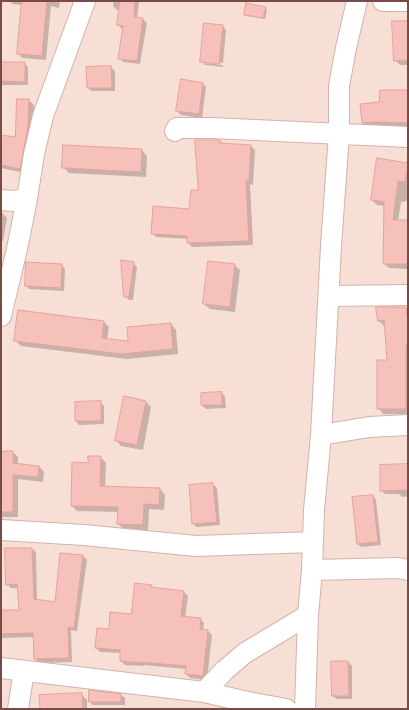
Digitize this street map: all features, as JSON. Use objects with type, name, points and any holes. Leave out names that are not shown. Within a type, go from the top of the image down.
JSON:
[{"type":"street","points":[[1,316],[17,249],[34,154],[43,116],[85,1]]},
{"type":"street","points":[[305,709],[308,615],[312,570],[314,510],[321,435],[339,134],[340,86],[346,48],[357,1]]},
{"type":"street","points":[[383,1],[408,1]]},
{"type":"street","points":[[175,131],[177,128],[204,128],[408,137]]},
{"type":"street","points":[[1,200],[14,201],[27,199]]},
{"type":"street","points":[[329,296],[408,295]]},
{"type":"street","points":[[321,435],[369,427],[408,425]]},
{"type":"street","points":[[1,530],[84,535],[196,546],[313,542]]},
{"type":"street","points":[[312,570],[398,568],[408,570]]},
{"type":"street","points":[[204,692],[225,670],[245,653],[308,615]]},
{"type":"street","points":[[1,668],[204,692],[286,709]]},
{"type":"street","points":[[18,709],[24,671]]},
{"type":"shaded area","points":[[1,1],[408,1],[408,709],[1,709]]},
{"type":"building","points":[[22,1],[47,1],[42,56],[17,54]]},
{"type":"building","points":[[120,1],[135,1],[134,17],[143,18],[137,61],[118,59],[123,26],[117,25]]},
{"type":"building","points":[[246,3],[266,7],[263,18],[244,15]]},
{"type":"building","points":[[392,21],[408,21],[408,60],[394,61]]},
{"type":"building","points":[[204,23],[223,25],[219,64],[200,62]]},
{"type":"building","points":[[1,62],[25,62],[25,82],[1,81]]},
{"type":"building","points":[[111,66],[112,88],[87,88],[86,67]]},
{"type":"building","points":[[181,79],[203,83],[199,114],[176,111]]},
{"type":"building","points":[[380,90],[408,90],[408,123],[362,123],[360,104],[379,102]]},
{"type":"building","points":[[17,99],[29,99],[28,127],[20,169],[1,165],[1,135],[15,137]]},
{"type":"building","points":[[195,140],[220,140],[220,143],[251,145],[249,181],[246,181],[249,241],[187,243],[187,236],[151,234],[153,206],[189,209],[191,190],[198,190]]},
{"type":"building","points":[[63,145],[142,149],[141,172],[62,168]]},
{"type":"building","points":[[377,158],[408,163],[405,182],[398,181],[393,220],[408,220],[408,264],[383,264],[384,202],[371,200]]},
{"type":"building","points":[[121,260],[134,262],[129,297],[124,297]]},
{"type":"building","points":[[208,261],[235,264],[230,307],[203,304]]},
{"type":"building","points":[[26,262],[62,264],[61,288],[25,286]]},
{"type":"building","points":[[376,307],[406,307],[408,345],[406,345],[406,409],[377,409],[377,360],[387,360],[384,320],[378,321]]},
{"type":"building","points":[[18,310],[104,321],[102,338],[128,341],[127,327],[171,323],[173,349],[121,354],[14,341]]},
{"type":"building","points":[[222,392],[222,405],[201,405],[201,393]]},
{"type":"building","points":[[124,396],[146,401],[137,445],[115,441]]},
{"type":"building","points":[[101,401],[101,421],[75,421],[75,402]]},
{"type":"building","points":[[1,451],[13,451],[13,463],[39,466],[38,477],[13,475],[13,512],[1,512]]},
{"type":"building","points":[[88,456],[101,456],[100,486],[160,488],[159,505],[144,504],[143,525],[117,524],[118,507],[71,506],[72,462],[88,463]]},
{"type":"building","points":[[408,464],[408,490],[380,491],[380,465]]},
{"type":"building","points":[[213,483],[217,522],[192,524],[189,485]]},
{"type":"building","points":[[373,495],[378,542],[357,544],[352,497]]},
{"type":"building","points":[[5,548],[32,548],[34,599],[55,602],[60,553],[83,555],[74,628],[68,627],[69,658],[34,659],[33,633],[1,634],[1,610],[19,610],[17,584],[6,585]]},
{"type":"building","points":[[135,583],[152,585],[151,587],[184,591],[181,616],[201,618],[200,629],[208,630],[203,676],[185,674],[186,666],[120,661],[120,650],[95,648],[97,628],[109,629],[110,612],[131,614]]},
{"type":"building","points":[[331,661],[348,661],[349,696],[332,696]]},
{"type":"building","points":[[89,690],[121,694],[121,702],[89,702]]},
{"type":"building","points":[[82,693],[83,709],[40,709],[39,695]]}]
